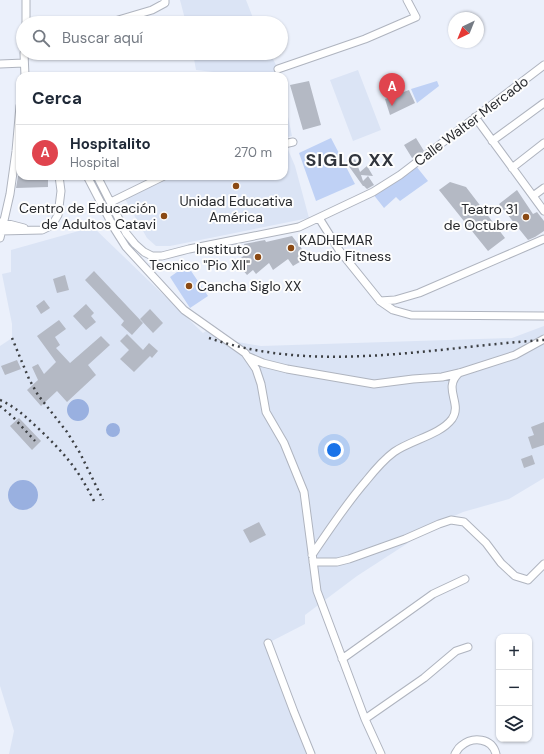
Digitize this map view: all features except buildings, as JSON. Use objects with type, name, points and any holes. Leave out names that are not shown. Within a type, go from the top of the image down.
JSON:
[{"type":"street","points":[[26,0],[26,16]]},
{"type":"street","points":[[278,70],[365,39],[416,17],[407,0]]},
{"type":"street","points":[[132,16],[152,10],[165,2]]},
{"type":"street","points":[[0,64],[24,63],[24,72]]},
{"type":"street","name":"Calle Walter Mercado","points":[[99,180],[130,239],[144,252],[152,256],[162,256],[189,249],[299,227],[373,192],[400,175],[544,65]]},
{"type":"street","points":[[492,141],[544,103]]},
{"type":"street","points":[[475,117],[544,211]]},
{"type":"street","points":[[288,143],[294,142]]},
{"type":"street","points":[[512,168],[544,143]]},
{"type":"street","points":[[16,151],[10,194],[2,222],[1,233],[46,229],[55,222],[58,215],[61,191],[60,180]]},
{"type":"street","points":[[89,180],[114,228],[126,247],[184,310],[206,328],[236,346],[247,356],[256,368],[261,384],[266,412],[284,443],[304,492],[317,591],[365,719],[381,754]]},
{"type":"street","points":[[111,202],[156,180]]},
{"type":"street","points":[[533,196],[544,188]]},
{"type":"street","points":[[319,218],[339,250],[380,301],[393,310],[411,315],[544,316]]},
{"type":"street","points":[[2,222],[32,230]]},
{"type":"street","points":[[380,301],[395,300],[419,293],[544,239]]},
{"type":"street","points":[[247,356],[263,363],[287,369],[374,384],[419,378],[442,377],[459,373],[516,355],[544,339]]},
{"type":"street","points":[[313,559],[339,515],[377,468],[393,452],[433,433],[446,425],[453,417],[455,405],[452,382],[459,373]]},
{"type":"street","points":[[313,559],[336,562],[349,559],[405,539],[438,524],[451,520],[464,522],[486,543],[501,563],[515,576],[528,580],[544,564]]},
{"type":"street","points":[[342,658],[433,594],[465,579]]},
{"type":"street","points":[[268,643],[311,754]]},
{"type":"street","points":[[365,719],[424,678],[456,651],[468,647]]},
{"type":"street","points":[[456,754],[459,746],[479,739],[490,744],[494,748],[496,754]]},
{"type":"shaded area","points":[[180,0],[246,0],[252,16],[184,16]]},
{"type":"shaded area","points":[[194,60],[274,60],[279,72],[213,72],[196,70]]},
{"type":"shaded area","points":[[358,70],[381,130],[353,141],[330,80]]},
{"type":"shaded area","points":[[437,81],[439,86],[417,103],[411,89]]},
{"type":"shaded area","points":[[288,116],[292,136],[288,137]]},
{"type":"shaded area","points":[[331,138],[355,184],[316,201],[299,153]]},
{"type":"shaded area","points":[[288,150],[295,166],[309,218],[170,246],[156,246],[147,238],[125,199],[166,180],[288,180]]},
{"type":"shaded area","points":[[416,166],[428,181],[400,201],[396,197],[384,208],[373,194]]},
{"type":"shaded area","points":[[93,227],[203,333],[206,331],[232,341],[261,346],[512,338],[544,326],[544,478],[509,499],[463,512],[430,527],[357,576],[305,615],[305,624],[268,643],[312,754],[9,754],[14,731],[0,686],[0,346],[12,338],[12,324],[2,274],[11,272],[11,250]]},
{"type":"shaded area","name":"Cancha Siglo XX","points":[[187,265],[208,296],[190,308],[170,277]]},
{"type":"shaded area","points":[[78,399],[86,402],[89,410],[86,418],[78,421],[70,418],[67,410],[70,402]]},
{"type":"shaded area","points":[[113,423],[118,425],[120,430],[118,435],[113,437],[108,435],[106,430],[108,425]]},
{"type":"shaded area","points":[[23,480],[33,485],[38,495],[33,505],[23,510],[13,505],[8,495],[13,485]]},
{"type":"railway","points":[[12,338],[29,379],[38,395],[67,432],[80,453],[103,500]]},
{"type":"railway","points":[[209,338],[250,349],[291,355],[333,357],[375,356],[544,340]]},
{"type":"railway","points":[[0,400],[21,413],[57,447],[70,462],[94,501]]},
{"type":"railway","points":[[0,406],[13,417],[35,441]]},
{"type":"place","name":"Hospitalito","points":[[392,106]]},
{"type":"place","name":"Unidad Educativa América","points":[[236,186]]},
{"type":"place","name":"Centro de Educación de Adultos Catavi","points":[[164,216]]},
{"type":"place","name":"Teatro 31 de Octubre","points":[[526,217]]},
{"type":"place","name":"KADHEMAR Studio Fitness","points":[[291,248]]},
{"type":"place","name":"Instituto Tecnico \"Pio XII\"","points":[[258,257]]},
{"type":"place","name":"Cancha Siglo XX","points":[[189,286]]},
{"type":"district","name":"SIGLO XX","points":[[350,160]]}]
